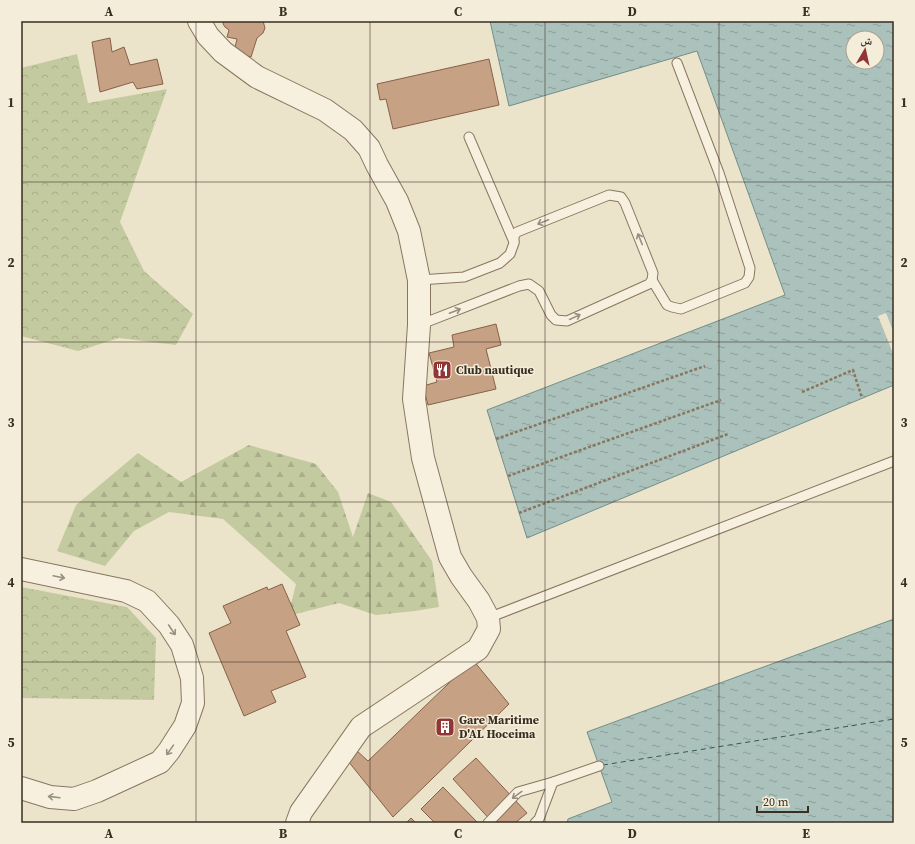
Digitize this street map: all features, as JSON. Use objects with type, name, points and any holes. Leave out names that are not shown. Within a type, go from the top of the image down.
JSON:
[{"type":"street","points":[[187,21],[205,26],[222,52],[257,77],[325,110],[353,130],[369,148],[397,201],[409,231],[419,280],[419,325],[414,399],[423,458],[450,557],[461,576],[479,601],[488,618],[489,629],[478,649],[361,727],[301,812],[297,823]]},
{"type":"street","points":[[21,569],[126,591],[147,601],[169,625],[182,645],[192,678],[193,703],[185,726],[169,752],[160,762],[97,792],[74,799],[50,797],[21,788]]},
{"type":"lane","points":[[652,280],[667,305],[681,309],[745,283],[749,277],[750,268],[721,181],[677,63]]},
{"type":"lane","points":[[469,137],[514,243]]},
{"type":"lane","points":[[419,280],[464,277],[500,263],[510,254],[514,243],[514,236],[517,232],[609,195],[621,197],[625,203],[653,273],[652,280],[649,284],[567,321],[556,320],[550,315],[540,291],[529,284],[519,286],[419,325]]},
{"type":"lane","points":[[488,618],[894,461]]},
{"type":"lane","points":[[488,823],[518,792],[599,766]]},
{"type":"lane","points":[[535,823],[539,820],[553,782]]},
{"type":"path","points":[[496,440],[705,366]]},
{"type":"path","points":[[802,392],[853,370],[862,398]]},
{"type":"path","points":[[508,476],[721,400]]},
{"type":"path","points":[[519,513],[728,434]]},
{"type":"green space","points":[[77,54],[88,103],[167,89],[120,222],[144,271],[193,314],[176,345],[119,338],[78,351],[21,336],[21,68]]},
{"type":"green space","points":[[249,445],[316,464],[338,492],[353,537],[368,493],[391,502],[432,561],[439,607],[376,615],[339,603],[288,616],[296,584],[223,519],[169,512],[134,531],[105,566],[57,551],[76,505],[138,453],[181,482]]},
{"type":"green space","points":[[21,587],[127,607],[156,638],[154,700],[21,698]]},
{"type":"water","points":[[490,21],[894,21],[894,385],[527,538],[487,410],[785,295],[697,51],[509,106]]},
{"type":"water","points":[[894,619],[894,823],[567,823],[568,819],[612,802],[587,732]]},
{"type":"pier","points":[[886,313],[894,333],[894,356],[878,316]]},
{"type":"building","points":[[224,21],[263,21],[265,28],[263,33],[257,38],[251,57],[234,52],[237,39],[227,37],[229,30],[223,24]]},
{"type":"building","points":[[110,38],[112,52],[124,47],[130,65],[157,59],[163,84],[137,89],[133,82],[100,92],[92,42]]},
{"type":"building","points":[[489,59],[499,105],[393,129],[386,99],[380,100],[377,84]]},
{"type":"building","points":[[496,324],[501,345],[486,349],[496,389],[428,405],[423,386],[437,382],[429,353],[454,347],[452,335]]},
{"type":"building","points":[[282,584],[300,625],[286,631],[306,677],[271,691],[276,702],[244,716],[209,633],[231,623],[223,606],[267,587],[268,590]]},
{"type":"building","name":"Gare Maritime D'AL Hoceima","points":[[473,660],[509,704],[393,817],[348,761],[356,750],[368,761]]},
{"type":"building","points":[[476,758],[527,813],[515,823],[493,823],[453,779]]},
{"type":"building","points":[[443,787],[478,823],[435,823],[421,809]]},
{"type":"building","points":[[411,818],[416,823],[406,823]]},
{"type":"ferry route","points":[[603,765],[894,719]]},
{"type":"place","name":"Club nautique","points":[[442,370]]},
{"type":"place","name":"Gare Maritime D'AL Hoceima","points":[[445,727]]}]
